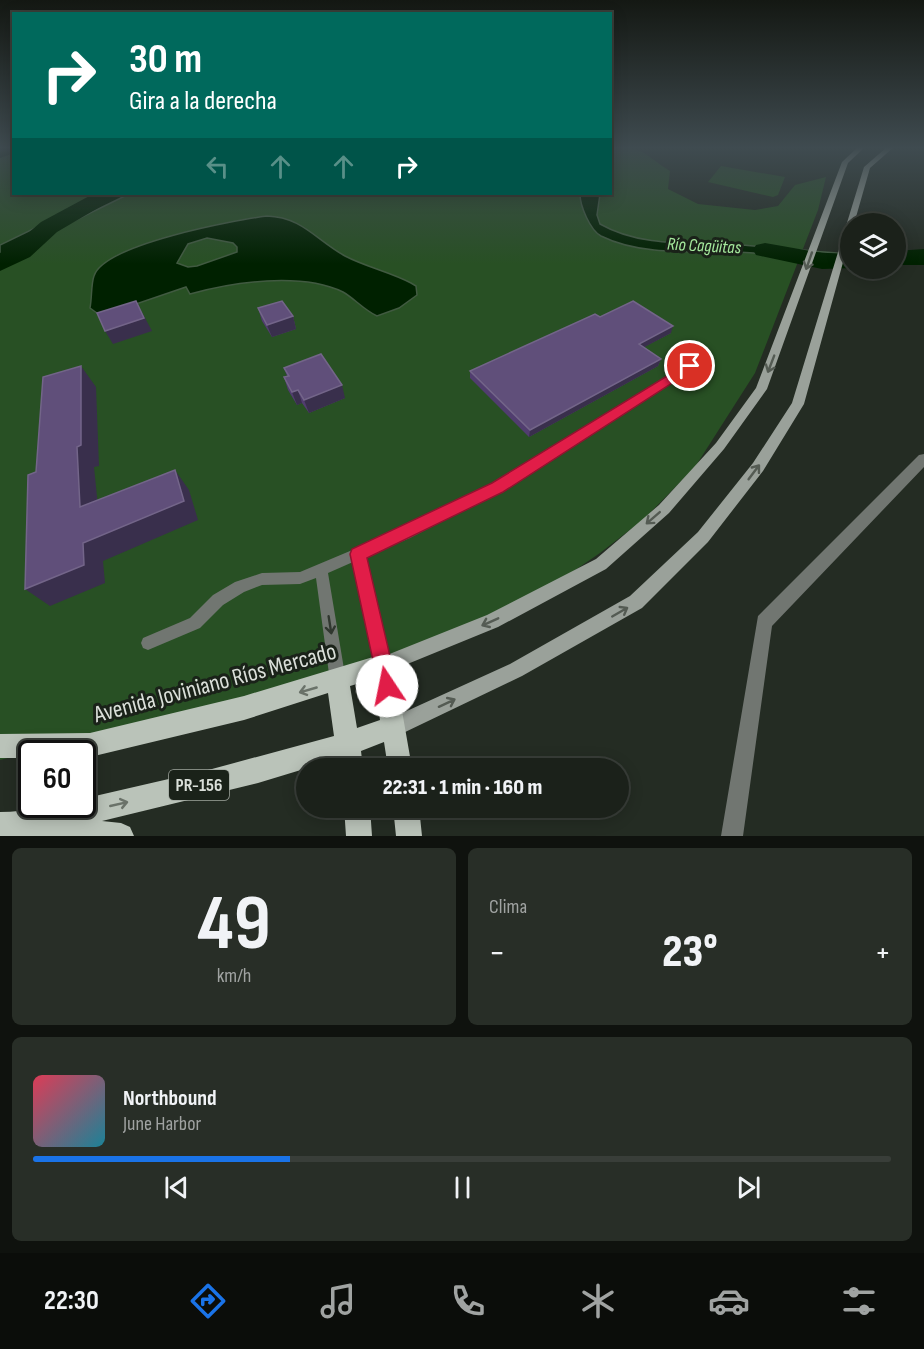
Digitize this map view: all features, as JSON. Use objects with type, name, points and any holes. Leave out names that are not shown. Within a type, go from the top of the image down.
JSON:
[{"type":"main road","name":"Avenida Joviniano Ríos Mercado","points":[[0,746],[90,745],[244,708],[338,681],[492,621],[601,564],[664,509],[720,446],[761,389],[792,310],[836,186]]},
{"type":"main road","name":"PR-156","points":[[0,825],[26,825],[242,775],[349,757],[394,727],[516,670],[636,602],[703,537],[758,467],[798,404],[861,186]]},
{"type":"main road","points":[[383,665],[399,758]]},
{"type":"main road","points":[[338,681],[349,757]]},
{"type":"main road","points":[[358,818],[359,836]]},
{"type":"main road","points":[[407,818],[409,836]]},
{"type":"main road","points":[[26,825],[121,836]]},
{"type":"street","points":[[732,836],[764,622],[924,459]]},
{"type":"lane","points":[[148,643],[195,623],[218,600],[240,587],[261,579],[300,578],[358,554],[497,488],[690,366]]},
{"type":"lane","points":[[358,554],[383,665]]},
{"type":"lane","points":[[321,569],[338,681]]},
{"type":"shaded area","points":[[0,186],[12,186],[12,195],[612,195],[612,186],[668,186],[668,189],[698,204],[755,210],[778,206],[794,186],[824,186],[818,210],[755,373],[695,467],[644,519],[600,553],[565,577],[512,606],[393,658],[77,740],[18,740],[18,755],[0,760]]},
{"type":"shaded area","points":[[725,186],[781,186],[778,195],[773,197]]},
{"type":"water","points":[[103,195],[127,195],[0,257],[0,245]]},
{"type":"water","points":[[580,195],[600,195],[597,215],[600,224],[633,237],[668,242],[840,253],[840,261],[737,252],[650,250],[601,236],[593,229],[586,217]]},
{"type":"water","points":[[267,216],[290,220],[345,256],[411,283],[416,286],[417,295],[399,308],[377,316],[343,292],[326,286],[307,282],[267,281],[226,286],[190,294],[186,287],[101,316],[90,308],[94,276],[103,264],[145,244],[201,228]],"holes":[[[207,238],[233,243],[237,247],[237,252],[197,266],[188,267],[177,263],[188,244]]]},
{"type":"building","points":[[136,301],[144,318],[105,331],[97,313]]},
{"type":"building","points":[[282,301],[293,316],[267,325],[258,308]]},
{"type":"building","points":[[633,301],[673,326],[639,344],[661,359],[530,430],[470,371],[595,314],[600,317]]},
{"type":"building","points":[[321,354],[342,385],[304,400],[298,390],[292,392],[284,377],[289,376],[284,368]]},
{"type":"building","points":[[81,366],[81,445],[77,447],[80,507],[175,470],[184,501],[83,543],[84,565],[25,589],[28,475],[36,472],[43,377]]},
{"type":"waterway","name":"Río Cagüitas","points":[[0,263],[21,252],[49,227],[106,195]]},
{"type":"waterway","name":"Río Cagüitas","points":[[765,250],[822,261],[840,262]]},
{"type":"waterway","name":"Río Cagüitas","points":[[906,258],[924,257]]},
{"type":"route","points":[[387,686],[358,554],[405,534],[497,488],[690,366]]}]
